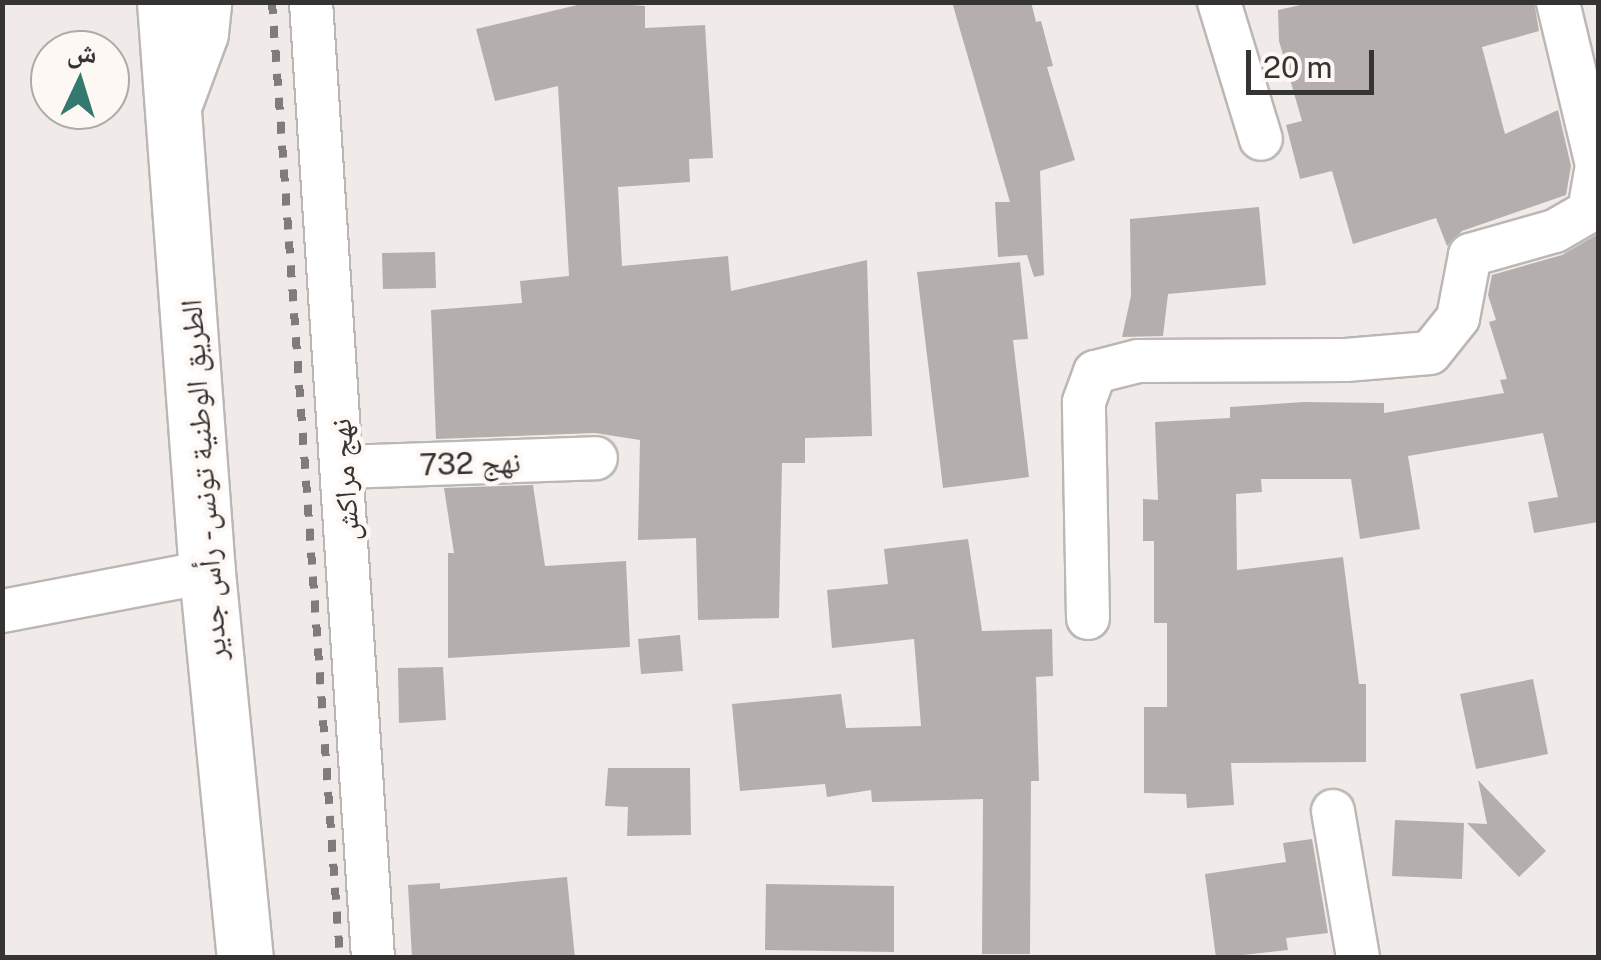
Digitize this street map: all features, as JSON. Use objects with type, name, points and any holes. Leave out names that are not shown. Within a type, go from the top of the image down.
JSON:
[{"type":"main road","name":"الطريق الوطنية تونس - رأس جدير","points":[[166,2],[176,98],[207,572],[245,958]]},
{"type":"main road","points":[[176,98],[200,33],[202,2]]},
{"type":"street","name":"نهج مراكش","points":[[311,2],[373,958]]},
{"type":"street","points":[[1219,2],[1261,139]]},
{"type":"street","points":[[1088,618],[1084,402],[1096,372],[1138,362],[1346,360],[1430,353],[1458,318],[1470,255],[1555,231],[1589,211],[1596,165],[1558,2]]},
{"type":"street","name":"نهج 732","points":[[344,467],[596,458]]},
{"type":"street","points":[[2,611],[207,572]]},
{"type":"street","points":[[1333,811],[1358,958]]},
{"type":"building","points":[[590,2],[645,6],[645,28],[705,25],[713,158],[689,159],[690,182],[618,187],[622,266],[728,256],[731,291],[867,260],[872,436],[805,438],[805,463],[782,463],[779,618],[698,620],[696,538],[638,540],[640,440],[595,433],[436,439],[431,310],[522,303],[520,281],[569,276],[558,86],[495,101],[476,29]]},
{"type":"building","points":[[952,2],[1031,2],[1036,22],[1041,21],[1053,66],[1047,67],[1075,160],[1040,171],[1044,275],[1034,277],[1027,255],[998,257],[995,202],[1010,202]]},
{"type":"building","points":[[1314,2],[1534,2],[1539,31],[1482,47],[1505,134],[1558,110],[1571,166],[1566,195],[1462,231],[1447,246],[1436,218],[1353,244],[1332,171],[1300,179],[1286,125],[1302,121],[1279,41],[1278,10]]},
{"type":"building","points":[[1259,207],[1266,285],[1168,294],[1163,336],[1122,337],[1131,296],[1130,219]]},
{"type":"building","points":[[1598,234],[1598,522],[1534,533],[1528,502],[1558,497],[1543,433],[1408,456],[1420,529],[1360,539],[1351,479],[1261,479],[1262,492],[1236,494],[1237,570],[1343,557],[1359,684],[1366,684],[1366,762],[1231,763],[1234,805],[1187,808],[1186,794],[1144,793],[1144,707],[1167,707],[1167,623],[1154,623],[1154,541],[1143,541],[1143,499],[1158,500],[1155,422],[1230,418],[1230,407],[1304,402],[1384,403],[1384,413],[1504,393],[1500,380],[1507,379],[1489,322],[1496,320],[1488,295],[1492,275],[1562,255]]},
{"type":"building","points":[[435,252],[436,288],[383,289],[382,253]]},
{"type":"building","points":[[1020,262],[1028,339],[1013,340],[1029,477],[943,488],[917,272]]},
{"type":"building","points":[[533,485],[545,566],[626,561],[630,647],[448,658],[448,553],[454,553],[444,488]]},
{"type":"building","points":[[968,539],[982,631],[1052,629],[1053,676],[1036,677],[1039,781],[1031,781],[1030,954],[982,954],[983,799],[872,802],[871,790],[827,797],[825,784],[740,791],[732,704],[841,694],[846,728],[921,726],[914,639],[832,648],[827,590],[888,584],[884,549]]},
{"type":"building","points":[[680,635],[683,671],[641,674],[638,639]]},
{"type":"building","points":[[443,667],[446,720],[399,723],[398,668]]},
{"type":"building","points":[[1533,679],[1548,754],[1476,769],[1460,694]]},
{"type":"building","points":[[608,768],[690,768],[691,835],[627,836],[628,807],[605,806]]},
{"type":"building","points":[[1478,780],[1546,851],[1519,877],[1467,823],[1487,824]]},
{"type":"building","points":[[1395,820],[1464,823],[1462,879],[1392,876]]},
{"type":"building","points":[[1312,839],[1328,933],[1286,938],[1288,950],[1216,958],[1205,874],[1286,862],[1283,843]]},
{"type":"building","points":[[567,877],[575,958],[412,958],[408,885],[440,883],[440,889]]},
{"type":"building","points":[[766,884],[894,886],[894,952],[765,950]]},
{"type":"railway","points":[[272,2],[340,958]]}]
